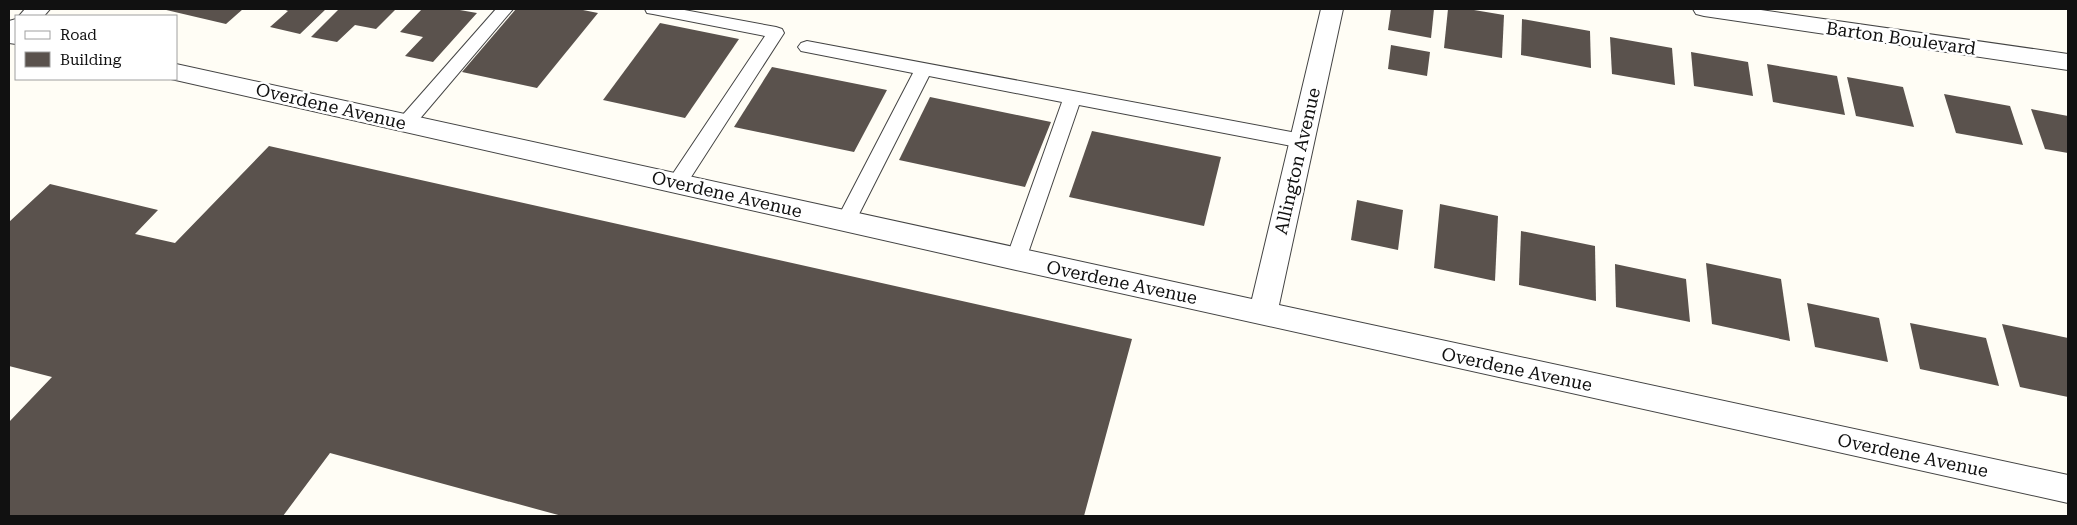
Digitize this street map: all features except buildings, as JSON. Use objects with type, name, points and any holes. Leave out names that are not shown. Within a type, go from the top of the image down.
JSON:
[{"type":"street","name":"Allington Avenue","points":[[1263,314],[1332,9]]},
{"type":"street","name":"Barton Boulevard","points":[[1704,9],[2068,62]]},
{"type":"street","name":"Overdene Avenue","points":[[178,72],[1263,314],[2068,489]]},
{"type":"lane","points":[[406,123],[505,9]]},
{"type":"lane","points":[[653,9],[776,32],[678,183]]},
{"type":"lane","points":[[807,47],[1302,141]]},
{"type":"lane","points":[[846,221],[924,69]]},
{"type":"lane","points":[[1016,259],[1073,98]]}]
